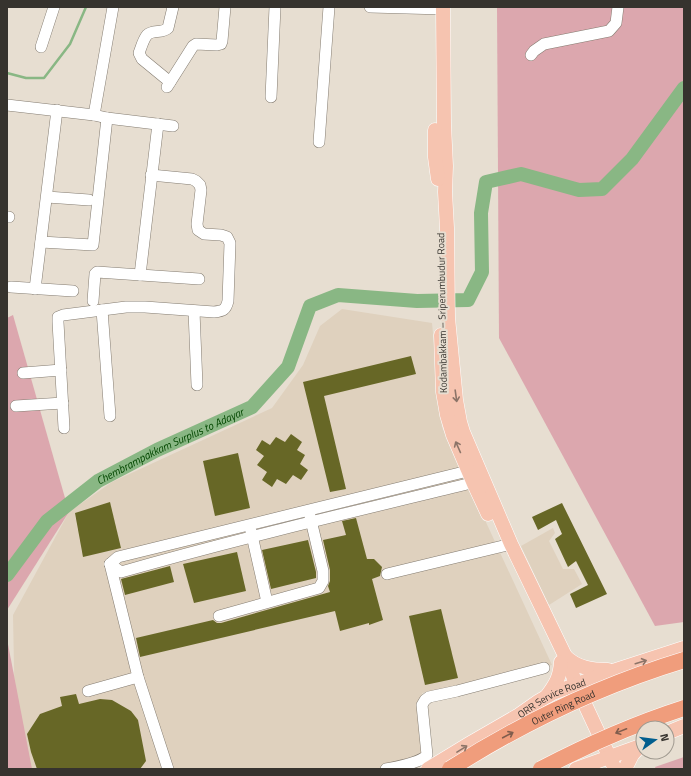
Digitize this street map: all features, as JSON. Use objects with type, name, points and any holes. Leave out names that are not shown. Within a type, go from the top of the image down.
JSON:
[{"type":"highway","name":"Outer Ring Road","points":[[450,769],[488,746],[553,712],[617,683],[684,660]]},
{"type":"highway","points":[[541,769],[605,738],[684,708]]},
{"type":"main road","name":"Kodambakkam – Sriperumbudur Road","points":[[439,8],[436,74],[435,157],[437,168],[444,300],[443,392],[447,415],[453,435],[476,475],[562,658],[573,675],[576,685],[612,763]]},
{"type":"main road","name":"ORR Service Road","points":[[428,769],[547,697],[616,669],[684,648]]},
{"type":"main road","points":[[547,697],[559,676],[562,658],[570,660],[582,667],[594,670],[616,669]]},
{"type":"main road","points":[[576,769],[612,763],[635,750]]},
{"type":"main road","points":[[626,769],[632,755],[635,752]]},
{"type":"street","points":[[40,47],[54,7]]},
{"type":"street","points":[[94,115],[113,7]]},
{"type":"street","points":[[173,7],[168,28],[161,32],[150,33],[146,36],[139,53],[142,59],[169,84],[193,46],[196,44],[221,44],[225,7]]},
{"type":"street","points":[[271,97],[275,7]]},
{"type":"street","points":[[319,142],[329,7]]},
{"type":"street","points":[[370,7],[439,8]]},
{"type":"street","points":[[531,55],[544,44],[609,30],[616,22],[618,7]]},
{"type":"street","points":[[7,105],[57,110],[173,126]]},
{"type":"street","points":[[35,289],[57,110]]},
{"type":"street","points":[[41,242],[93,245],[107,118]]},
{"type":"street","points":[[140,275],[158,124]]},
{"type":"street","points":[[64,428],[58,317],[63,315],[126,307],[214,312],[222,311],[226,307],[228,301],[230,243],[227,237],[204,234],[198,230],[197,224],[201,190],[200,185],[192,179],[152,175]]},
{"type":"street","points":[[47,197],[89,200]]},
{"type":"street","points":[[93,301],[95,274],[97,272],[199,279]]},
{"type":"street","points":[[11,288],[73,291]]},
{"type":"street","points":[[102,310],[110,416]]},
{"type":"street","points":[[194,311],[197,385]]},
{"type":"street","points":[[23,373],[61,370]]},
{"type":"street","points":[[16,406],[62,403]]},
{"type":"street","points":[[110,564],[118,557],[309,510],[476,475]]},
{"type":"street","points":[[110,564],[121,572],[178,555],[312,522],[476,475]]},
{"type":"street","points":[[219,616],[319,588],[323,581],[323,572],[309,510]]},
{"type":"street","points":[[249,525],[268,602]]},
{"type":"street","points":[[387,574],[508,545]]},
{"type":"street","points":[[110,564],[138,677],[168,769]]},
{"type":"street","points":[[386,769],[400,767],[422,759],[427,755],[422,706],[425,700],[429,697],[544,668]]},
{"type":"street","points":[[88,691],[138,677]]},
{"type":"shaded area","points":[[497,7],[684,7],[684,622],[655,626],[499,338]]},
{"type":"shaded area","points":[[342,309],[432,323],[442,427],[552,665],[422,693],[423,753],[392,769],[16,769],[13,615],[69,512],[112,482],[272,408],[303,365],[320,326]]},
{"type":"shaded area","points":[[13,315],[69,512],[7,610],[7,318]]},
{"type":"shaded area","points":[[553,528],[555,533],[549,541],[563,569],[574,569],[582,584],[549,605],[521,546]]},
{"type":"shaded area","points":[[7,639],[32,769],[7,769]]},
{"type":"shaded area","points":[[684,757],[684,769],[656,769],[655,767]]},
{"type":"building","points":[[411,356],[416,374],[324,396],[346,489],[330,492],[303,382]]},
{"type":"building","points":[[291,434],[302,442],[297,450],[305,455],[300,464],[308,470],[301,480],[293,475],[286,484],[277,479],[272,487],[262,480],[267,472],[257,465],[264,456],[256,450],[262,440],[270,445],[276,437],[285,442]]},
{"type":"building","points":[[238,453],[250,508],[215,516],[203,461]]},
{"type":"building","points":[[110,502],[121,548],[83,557],[75,513]]},
{"type":"building","points":[[562,503],[607,594],[576,608],[570,594],[588,585],[576,561],[568,567],[555,539],[562,534],[556,520],[538,530],[532,517]]},
{"type":"building","points":[[356,518],[367,559],[374,559],[382,567],[380,576],[372,579],[383,620],[369,625],[369,623],[340,631],[335,611],[140,657],[136,638],[213,620],[217,623],[221,623],[330,592],[328,586],[330,581],[330,570],[323,540],[346,535],[342,521]]},
{"type":"building","points":[[308,540],[316,572],[316,578],[271,589],[262,550]]},
{"type":"building","points":[[237,552],[246,591],[194,603],[183,564]]},
{"type":"building","points":[[170,566],[174,582],[125,595],[121,579]]},
{"type":"building","points":[[441,609],[458,678],[425,685],[409,616]]},
{"type":"building","points":[[76,694],[79,704],[100,699],[112,700],[131,711],[138,720],[146,761],[140,769],[37,769],[27,734],[40,714],[62,706],[60,697]]},
{"type":"waterway","points":[[7,73],[26,78],[44,78],[70,44],[86,7]]},
{"type":"waterway","name":"Chembrampakkam Surplus to Adayar","points":[[7,575],[47,521],[98,481],[157,450],[252,407],[288,367],[310,306],[338,295],[417,301],[468,300],[482,272],[481,213],[486,182],[521,174],[579,190],[602,189],[632,159],[684,88]]}]
